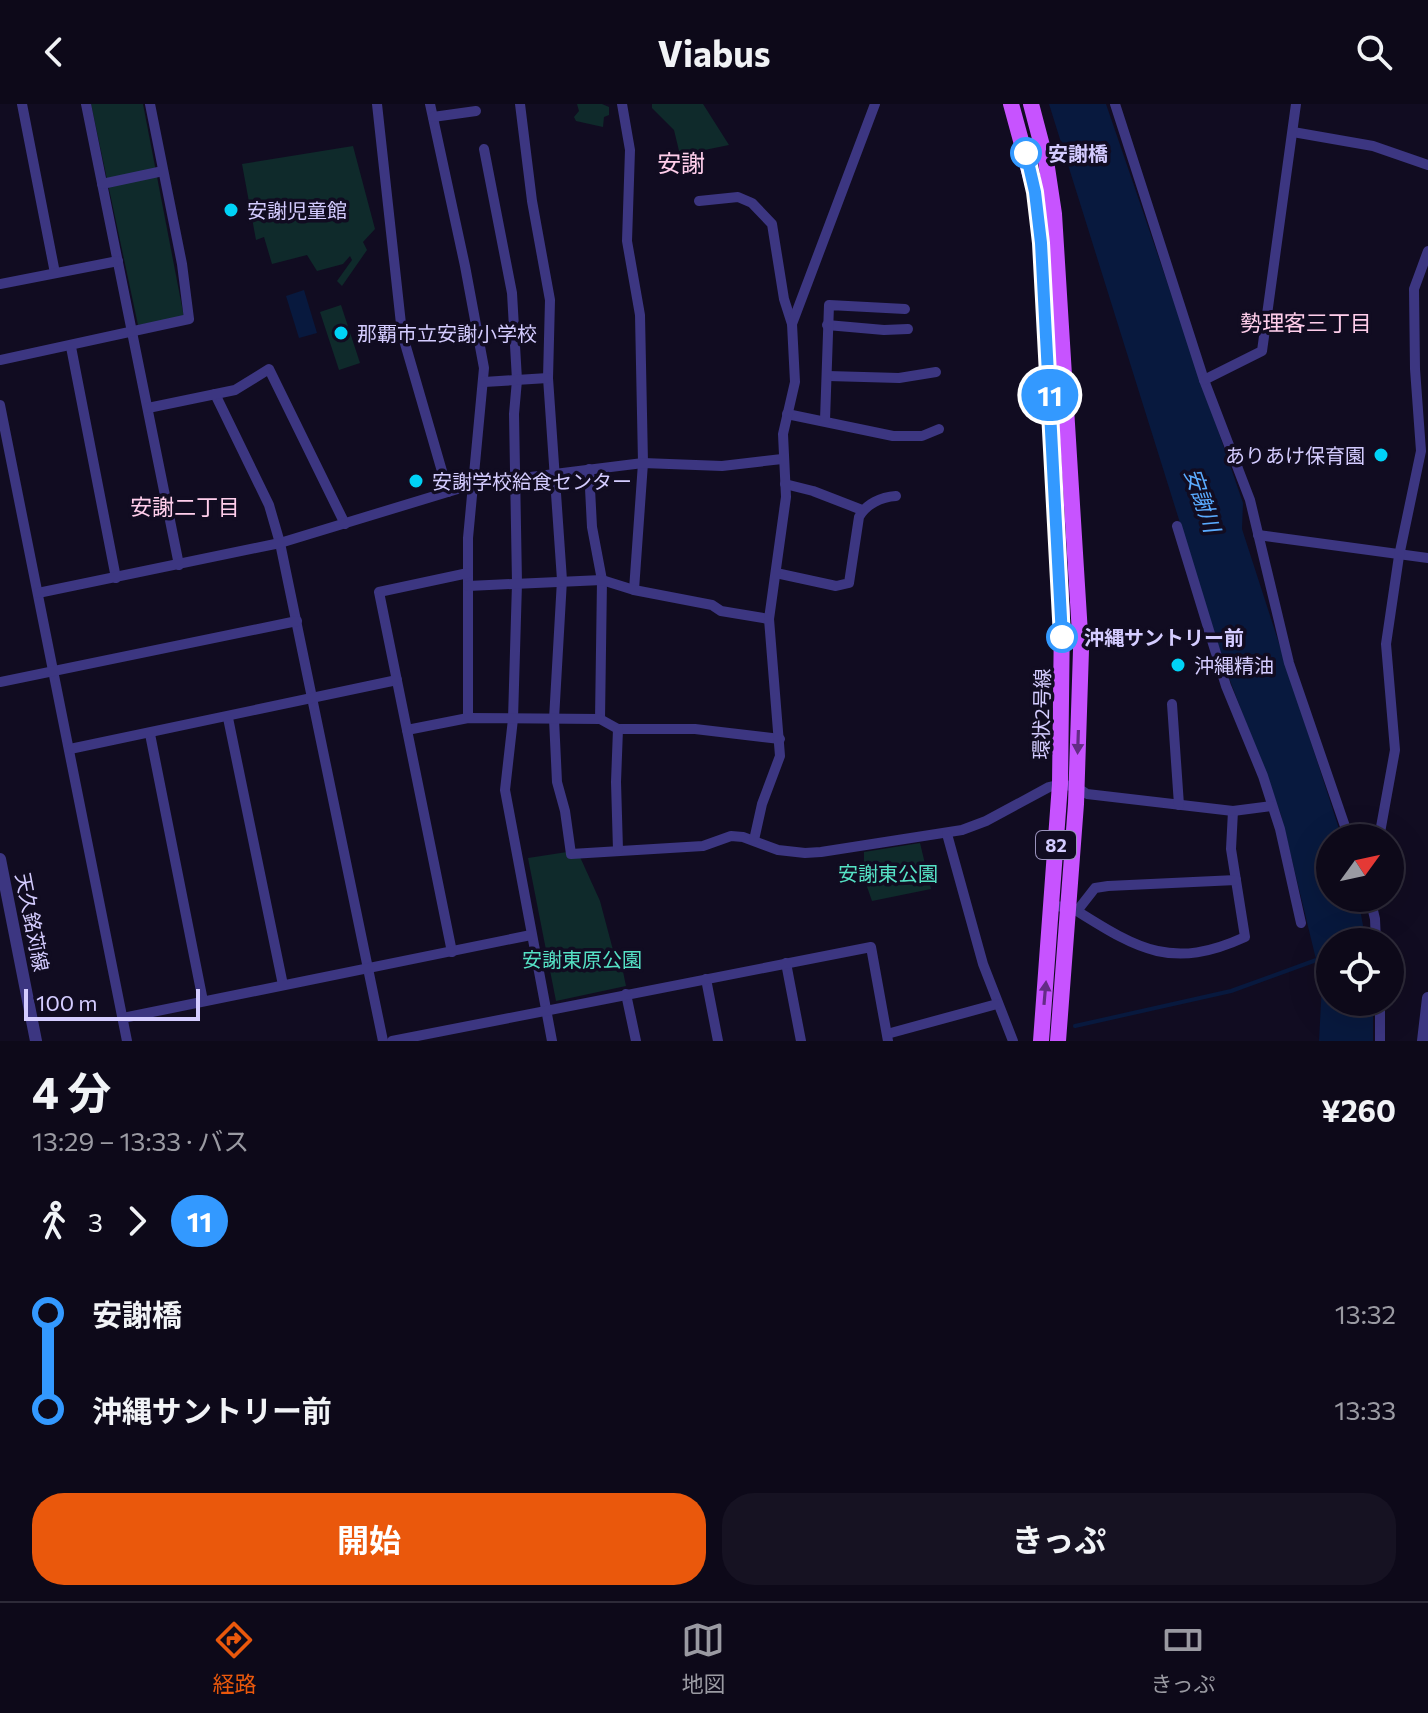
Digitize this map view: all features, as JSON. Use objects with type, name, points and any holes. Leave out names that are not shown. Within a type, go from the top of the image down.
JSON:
[{"type":"main road","name":"環状2号線","points":[[1011,104],[1035,192],[1041,243],[1062,616],[1068,786],[1066,908],[1058,1041]]},
{"type":"main road","name":"環状2号線","points":[[1031,104],[1046,161],[1054,214],[1081,650],[1068,786]]},
{"type":"main road","name":"環状2号線","points":[[1041,1041],[1066,908]]},
{"type":"street","points":[[22,104],[55,273]]},
{"type":"street","points":[[86,104],[179,565]]},
{"type":"street","points":[[0,360],[189,319],[182,264],[150,104]]},
{"type":"street","points":[[377,104],[402,333],[448,492]]},
{"type":"street","points":[[430,104],[471,297],[484,382],[477,432],[468,573],[468,718]]},
{"type":"street","points":[[520,104],[532,201],[550,300],[548,378],[562,580],[554,719],[557,782],[571,854],[703,846],[731,836],[754,840],[778,850],[805,853],[947,834],[986,821],[1049,787],[1068,786],[1087,794],[1233,811],[1272,806]]},
{"type":"street","points":[[622,104],[630,150],[627,241],[640,315],[643,463],[634,590]]},
{"type":"street","points":[[792,324],[875,104]]},
{"type":"street","points":[[1115,104],[1204,380],[1250,500],[1289,663],[1344,824]]},
{"type":"street","points":[[1204,380],[1262,351],[1296,104]]},
{"type":"street","points":[[433,117],[476,111]]},
{"type":"street","points":[[1293,132],[1373,146],[1428,165]]},
{"type":"street","points":[[484,149],[512,293],[517,380],[514,414],[517,583],[513,719],[505,790],[552,1041]]},
{"type":"street","points":[[102,184],[163,171]]},
{"type":"street","points":[[699,201],[738,197],[752,203],[772,224],[784,299],[792,324],[795,382],[783,434],[786,497],[769,619],[780,739],[778,763],[762,804],[754,840]]},
{"type":"street","points":[[1382,824],[1395,750],[1386,644],[1399,556],[1421,451],[1414,289],[1428,251]]},
{"type":"street","points":[[0,284],[118,261]]},
{"type":"street","points":[[825,420],[829,305],[905,309]]},
{"type":"street","points":[[827,325],[908,329]]},
{"type":"street","points":[[71,347],[116,578]]},
{"type":"street","points":[[148,408],[235,390],[269,369],[345,524]]},
{"type":"street","points":[[828,376],[899,378],[936,372]]},
{"type":"street","points":[[484,382],[548,378]]},
{"type":"street","points":[[215,394],[269,505],[280,543],[383,1041]]},
{"type":"street","points":[[0,405],[127,1041]]},
{"type":"street","points":[[787,414],[893,436],[922,436],[939,429]]},
{"type":"street","points":[[38,593],[280,543],[474,484],[643,463],[722,466],[782,459]]},
{"type":"street","points":[[589,469],[592,527],[602,580],[600,719]]},
{"type":"street","points":[[785,484],[862,510]]},
{"type":"street","points":[[776,573],[836,586],[849,583],[862,510],[883,497],[896,496]]},
{"type":"street","points":[[1177,526],[1226,686],[1263,776],[1280,829],[1301,923]]},
{"type":"street","points":[[1258,535],[1428,558]]},
{"type":"street","points":[[452,952],[379,592],[468,573]]},
{"type":"street","points":[[468,586],[602,580],[634,590],[712,605],[721,611],[769,619]]},
{"type":"street","points":[[0,682],[297,621]]},
{"type":"street","points":[[70,749],[397,680]]},
{"type":"street","points":[[1172,704],[1179,805]]},
{"type":"street","points":[[228,718],[283,985]]},
{"type":"street","points":[[407,730],[468,718],[600,719],[618,729],[695,729],[780,739]]},
{"type":"street","points":[[618,729],[618,850]]},
{"type":"street","points":[[150,734],[203,1001]]},
{"type":"street","points":[[1233,811],[1231,849],[1236,880],[1245,937],[1202,952],[1167,954],[1134,945],[1066,908],[1095,888],[1236,880]]},
{"type":"street","points":[[947,834],[983,964],[1013,1041]]},
{"type":"street","name":"天久銘苅線","points":[[0,859],[36,1041]]},
{"type":"street","points":[[123,1018],[531,935]]},
{"type":"street","points":[[392,1041],[871,947],[888,1038],[997,1004]]},
{"type":"street","points":[[786,963],[801,1041]]},
{"type":"street","points":[[706,979],[718,1041]]},
{"type":"street","points":[[626,994],[636,1041]]},
{"type":"street","points":[[1423,1041],[1428,998]]},
{"type":"street","points":[[1380,1041],[1381,1016]]},
{"type":"green space","points":[[91,104],[143,104],[184,317],[138,325]]},
{"type":"green space","points":[[577,104],[609,107],[603,127],[576,121],[574,117],[579,111]]},
{"type":"green space","points":[[652,104],[703,104],[729,145],[680,155],[674,130],[652,108]]},
{"type":"green space","points":[[353,146],[375,229],[363,242],[367,250],[342,286],[337,281],[352,260],[350,256],[343,264],[317,271],[307,255],[272,264],[264,237],[256,240],[242,164]]},
{"type":"green space","points":[[341,305],[360,363],[339,370],[320,312]]},
{"type":"green space","name":"安謝東公園","points":[[920,843],[931,889],[872,901],[864,878],[864,852]]},
{"type":"green space","name":"安謝東原公園","points":[[567,852],[580,857],[600,901],[613,950],[619,952],[626,986],[556,1001],[528,858]]},
{"type":"water","name":"安謝川","points":[[1049,104],[1106,104],[1243,503],[1242,529],[1337,824],[1316,824],[1316,912],[1361,912],[1363,928],[1316,928],[1316,959],[1281,815],[1226,670]]},
{"type":"water","points":[[304,290],[317,333],[299,338],[286,296]]},
{"type":"water","points":[[1320,1016],[1373,1016],[1373,1041],[1319,1041]]},
{"type":"waterway","points":[[1075,1026],[1231,991],[1316,960]]},
{"type":"bus line","name":"11","points":[[1026,153],[1035,192],[1041,243],[1062,637]]},
{"type":"place","name":"安謝橋","points":[[1026,153]]},
{"type":"place","name":"安謝児童館","points":[[231,210]]},
{"type":"place","name":"那覇市立安謝小学校","points":[[341,333]]},
{"type":"place","name":"ありあけ保育園","points":[[1381,455]]},
{"type":"place","name":"安謝学校給食センター","points":[[416,481]]},
{"type":"place","name":"沖縄サントリー前","points":[[1062,637]]},
{"type":"place","name":"沖縄精油","points":[[1178,665]]},
{"type":"district","name":"安謝","points":[[681,162]]},
{"type":"district","name":"勢理客三丁目","points":[[1306,322]]},
{"type":"district","name":"安謝二丁目","points":[[185,506]]}]
